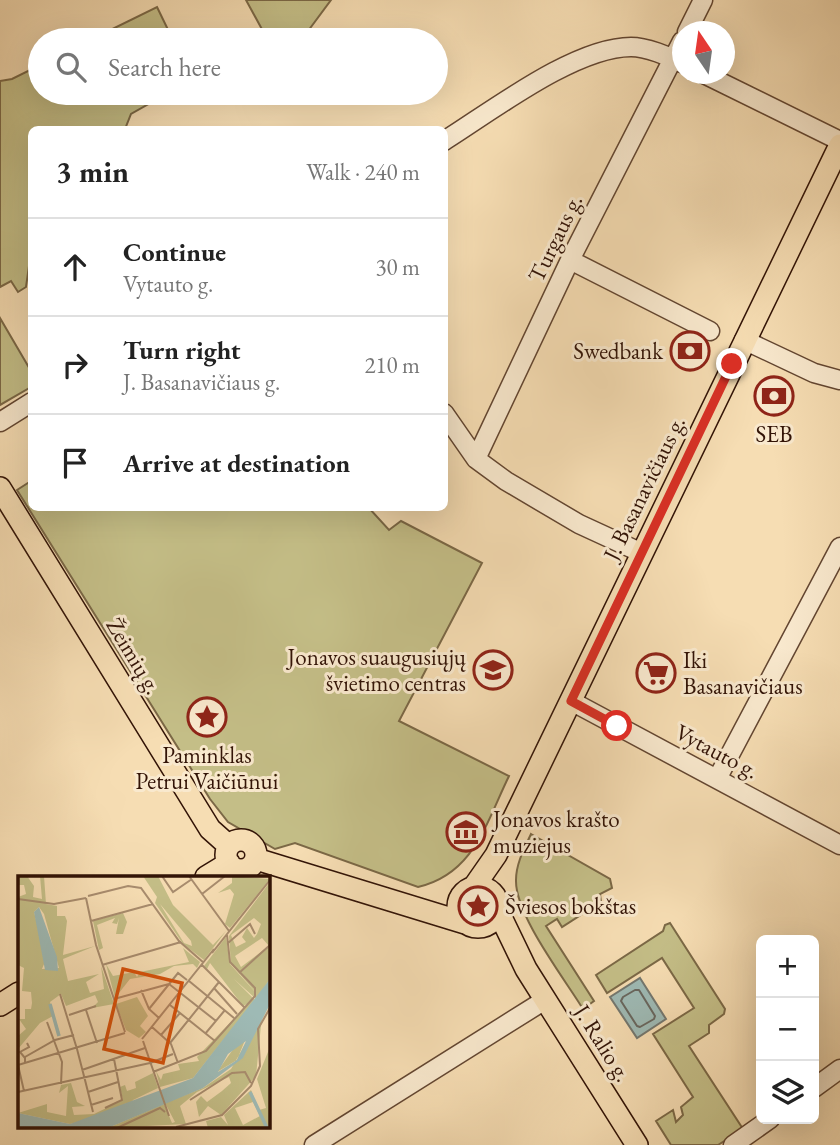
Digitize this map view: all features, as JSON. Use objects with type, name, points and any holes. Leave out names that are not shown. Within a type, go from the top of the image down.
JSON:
[{"type":"main road","name":"J. Basanavičiaus g.","points":[[467,891],[496,855],[840,143]]},
{"type":"main road","name":"Žeimių g.","points":[[0,488],[210,829],[229,855]]},
{"type":"main road","points":[[207,876],[229,855],[236,869],[246,869],[256,859],[472,926],[491,923],[497,905],[486,889],[467,891],[410,906]]},
{"type":"main road","name":"J. Basanavičiaus g.","points":[[496,855],[497,905]]},
{"type":"main road","points":[[467,891],[457,906],[461,919],[472,926]]},
{"type":"main road","name":"J. Ralio g.","points":[[497,905],[526,969],[637,1145]]},
{"type":"main road","name":"J. Ralio g.","points":[[472,926],[526,969]]},
{"type":"main road","points":[[0,1005],[18,994]]},
{"type":"street","points":[[692,21],[703,0]]},
{"type":"street","points":[[448,139],[574,62],[604,51],[632,47],[672,58]]},
{"type":"street","name":"Turgaus g.","points":[[476,459],[570,260],[672,71]]},
{"type":"street","points":[[724,84],[840,143]]},
{"type":"street","points":[[570,260],[710,331]]},
{"type":"street","points":[[744,340],[814,373],[840,380]]},
{"type":"street","points":[[814,373],[840,393]]},
{"type":"street","points":[[0,422],[28,404]]},
{"type":"street","points":[[448,419],[476,459],[506,481],[579,524],[642,553]]},
{"type":"street","points":[[717,779],[840,547]]},
{"type":"street","name":"Vytauto g.","points":[[571,701],[840,845]]},
{"type":"street","points":[[314,1145],[545,1000]]},
{"type":"street","points":[[819,1084],[840,1069]]},
{"type":"street","points":[[733,1145],[763,1124]]},
{"type":"shaded area","points":[[246,0],[331,0],[310,28],[261,28]]},
{"type":"shaded area","points":[[157,7],[167,28],[114,28]]},
{"type":"shaded area","points":[[28,71],[28,105],[147,105],[131,114],[126,126],[28,126],[28,273],[26,287],[18,292],[11,281],[0,287],[0,81],[12,79]]},
{"type":"shaded area","points":[[0,318],[28,366],[28,389],[0,405]]},
{"type":"shaded area","points":[[28,483],[28,508],[17,490]]},
{"type":"shaded area","points":[[30,511],[372,511],[389,530],[401,521],[482,563],[399,721],[509,776],[476,844],[453,871],[418,887],[295,843],[275,849],[228,822],[210,799]]},
{"type":"shaded area","points":[[531,834],[610,879],[612,888],[600,894],[601,902],[562,927],[557,919],[546,926],[594,1001],[583,1009],[523,911],[516,880],[517,868]]},
{"type":"shaded area","points":[[670,923],[725,1009],[724,1014],[709,1025],[709,1033],[689,1046],[743,1129],[718,1145],[671,1145],[656,1121],[673,1110],[676,1122],[683,1115],[681,1107],[693,1097],[653,1034],[694,1008],[662,958],[607,993],[596,975],[663,931],[665,925]]},
{"type":"water","points":[[640,978],[666,1019],[637,1038],[610,997]]},
{"type":"place","name":"Swedbank","points":[[690,351]]},
{"type":"place","name":"SEB","points":[[774,396]]},
{"type":"place","name":"Jonavos suaugusiųjų švietimo centras","points":[[493,670]]},
{"type":"place","name":"Iki Basanavičiaus","points":[[656,673]]},
{"type":"place","name":"Paminklas Petrui Vaičiūnui","points":[[207,717]]},
{"type":"place","name":"Jonavos krašto muziejus","points":[[466,832]]},
{"type":"place","name":"Šviesos bokštas","points":[[478,906]]},
{"type":"route","points":[[617,726],[571,701],[732,364]]}]
